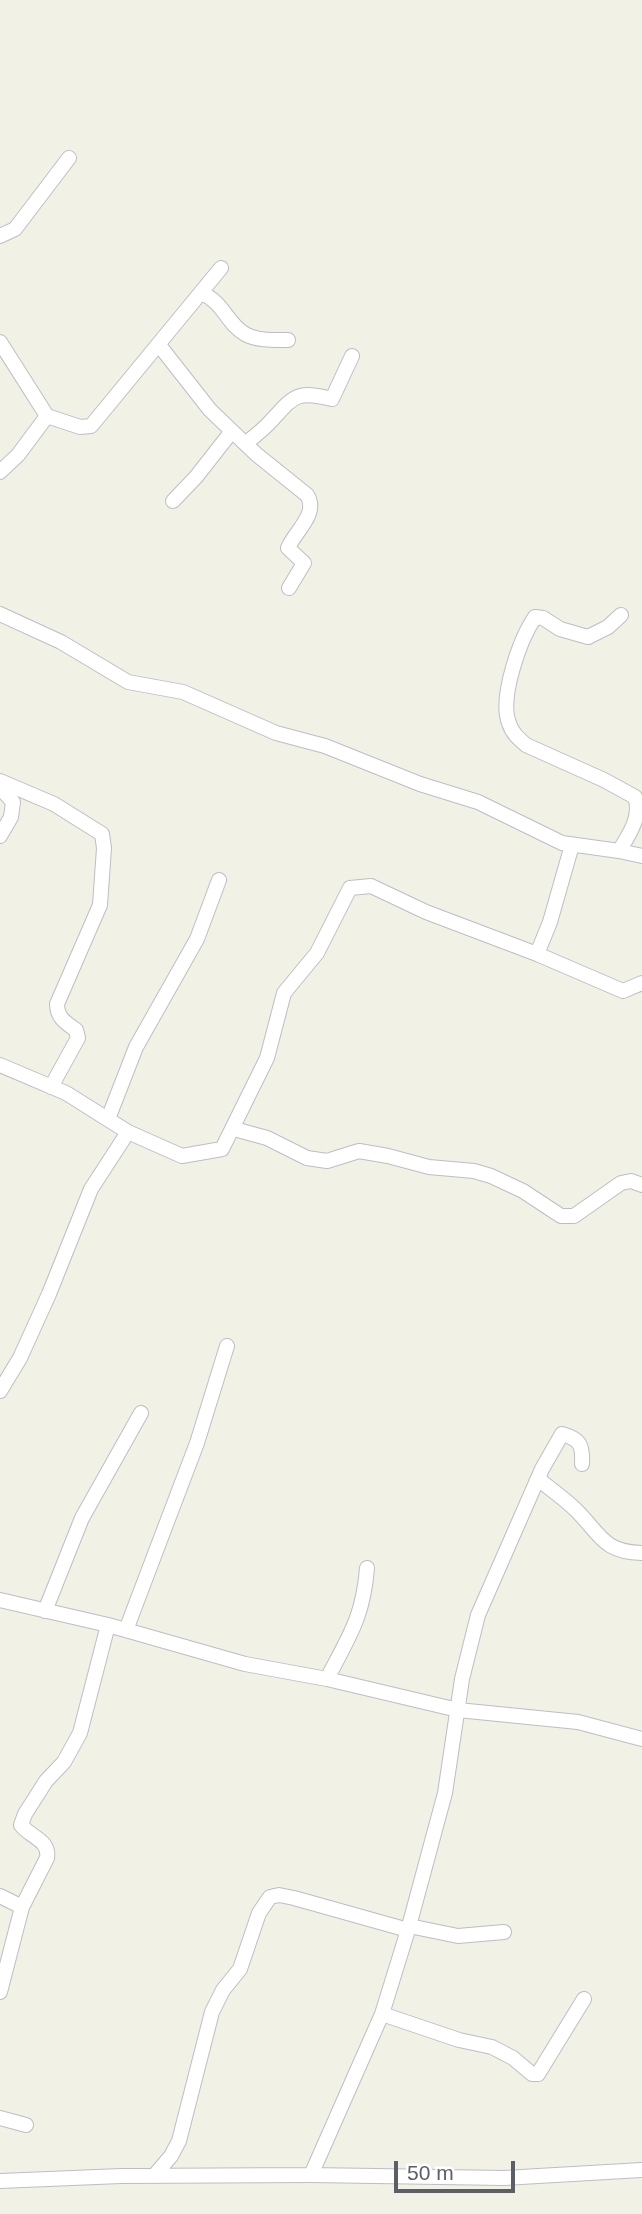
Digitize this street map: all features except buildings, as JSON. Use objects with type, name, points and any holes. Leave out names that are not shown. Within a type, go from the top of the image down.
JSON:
[{"type":"street","points":[[0,236],[15,229],[69,158]]},
{"type":"street","points":[[0,342],[47,416],[80,427],[91,426],[221,268]]},
{"type":"street","points":[[201,293],[213,298],[244,333],[272,340],[288,340]]},
{"type":"street","points":[[159,345],[210,410],[311,501],[311,512],[288,548],[304,563],[289,588]]},
{"type":"street","points":[[246,443],[296,396],[316,395],[332,399],[352,356]]},
{"type":"street","points":[[0,472],[18,455],[47,416]]},
{"type":"street","points":[[173,501],[196,477],[232,431]]},
{"type":"street","points":[[0,614],[61,642],[128,682],[183,692],[276,733],[325,746],[420,784],[478,802],[562,843],[642,856]]},
{"type":"street","points":[[619,851],[637,814],[638,804],[635,797],[526,745],[515,736],[508,721],[508,710],[510,675],[535,617],[543,618],[560,629],[588,637],[608,627],[621,615]]},
{"type":"street","points":[[0,836],[11,817],[13,802],[4,792],[1,782]]},
{"type":"street","points":[[1,782],[54,804],[102,834],[104,848],[100,905],[57,1004],[57,1013],[76,1030],[78,1038],[51,1087]]},
{"type":"street","points":[[537,954],[554,910],[572,845]]},
{"type":"street","points":[[108,1119],[136,1047],[181,972],[202,929],[219,880]]},
{"type":"street","points":[[0,1065],[66,1093],[128,1132],[182,1156],[222,1149],[267,1058],[284,993],[317,953],[350,888],[371,886],[426,912],[537,954],[623,991],[642,983]]},
{"type":"street","points":[[234,1129],[267,1138],[307,1158],[327,1160],[359,1151],[429,1167],[482,1174],[523,1191],[561,1216],[574,1216],[621,1183],[631,1181],[642,1185]]},
{"type":"street","points":[[0,1391],[30,1336],[90,1189],[128,1132]]},
{"type":"street","points":[[126,1630],[197,1444],[227,1346]]},
{"type":"street","points":[[45,1611],[82,1517],[141,1413]]},
{"type":"street","points":[[311,2175],[382,2014],[409,1928],[445,1793],[462,1679],[478,1615],[536,1482],[562,1434],[574,1437],[583,1448],[582,1464]]},
{"type":"street","points":[[536,1482],[542,1482],[575,1508],[611,1547],[625,1553],[642,1553]]},
{"type":"street","points":[[327,1679],[355,1627],[364,1599],[366,1568]]},
{"type":"street","points":[[0,1600],[108,1625],[245,1664],[327,1679],[458,1710],[578,1722],[642,1739]]},
{"type":"street","points":[[0,1992],[22,1907],[47,1858],[48,1850],[45,1844],[21,1825],[46,1781],[64,1762],[80,1733],[108,1625]]},
{"type":"street","points":[[154,2176],[171,2156],[179,2141],[212,2012],[223,1990],[240,1969],[259,1913],[270,1898],[279,1895],[294,1898],[409,1928],[458,1936],[504,1931]]},
{"type":"street","points":[[0,1896],[22,1907]]},
{"type":"street","points":[[382,2014],[418,2029],[492,2047],[513,2058],[531,2074],[538,2074],[584,1999]]},
{"type":"street","points":[[0,2118],[26,2125]]},
{"type":"street","points":[[0,2181],[311,2175],[504,2178],[642,2170]]}]
